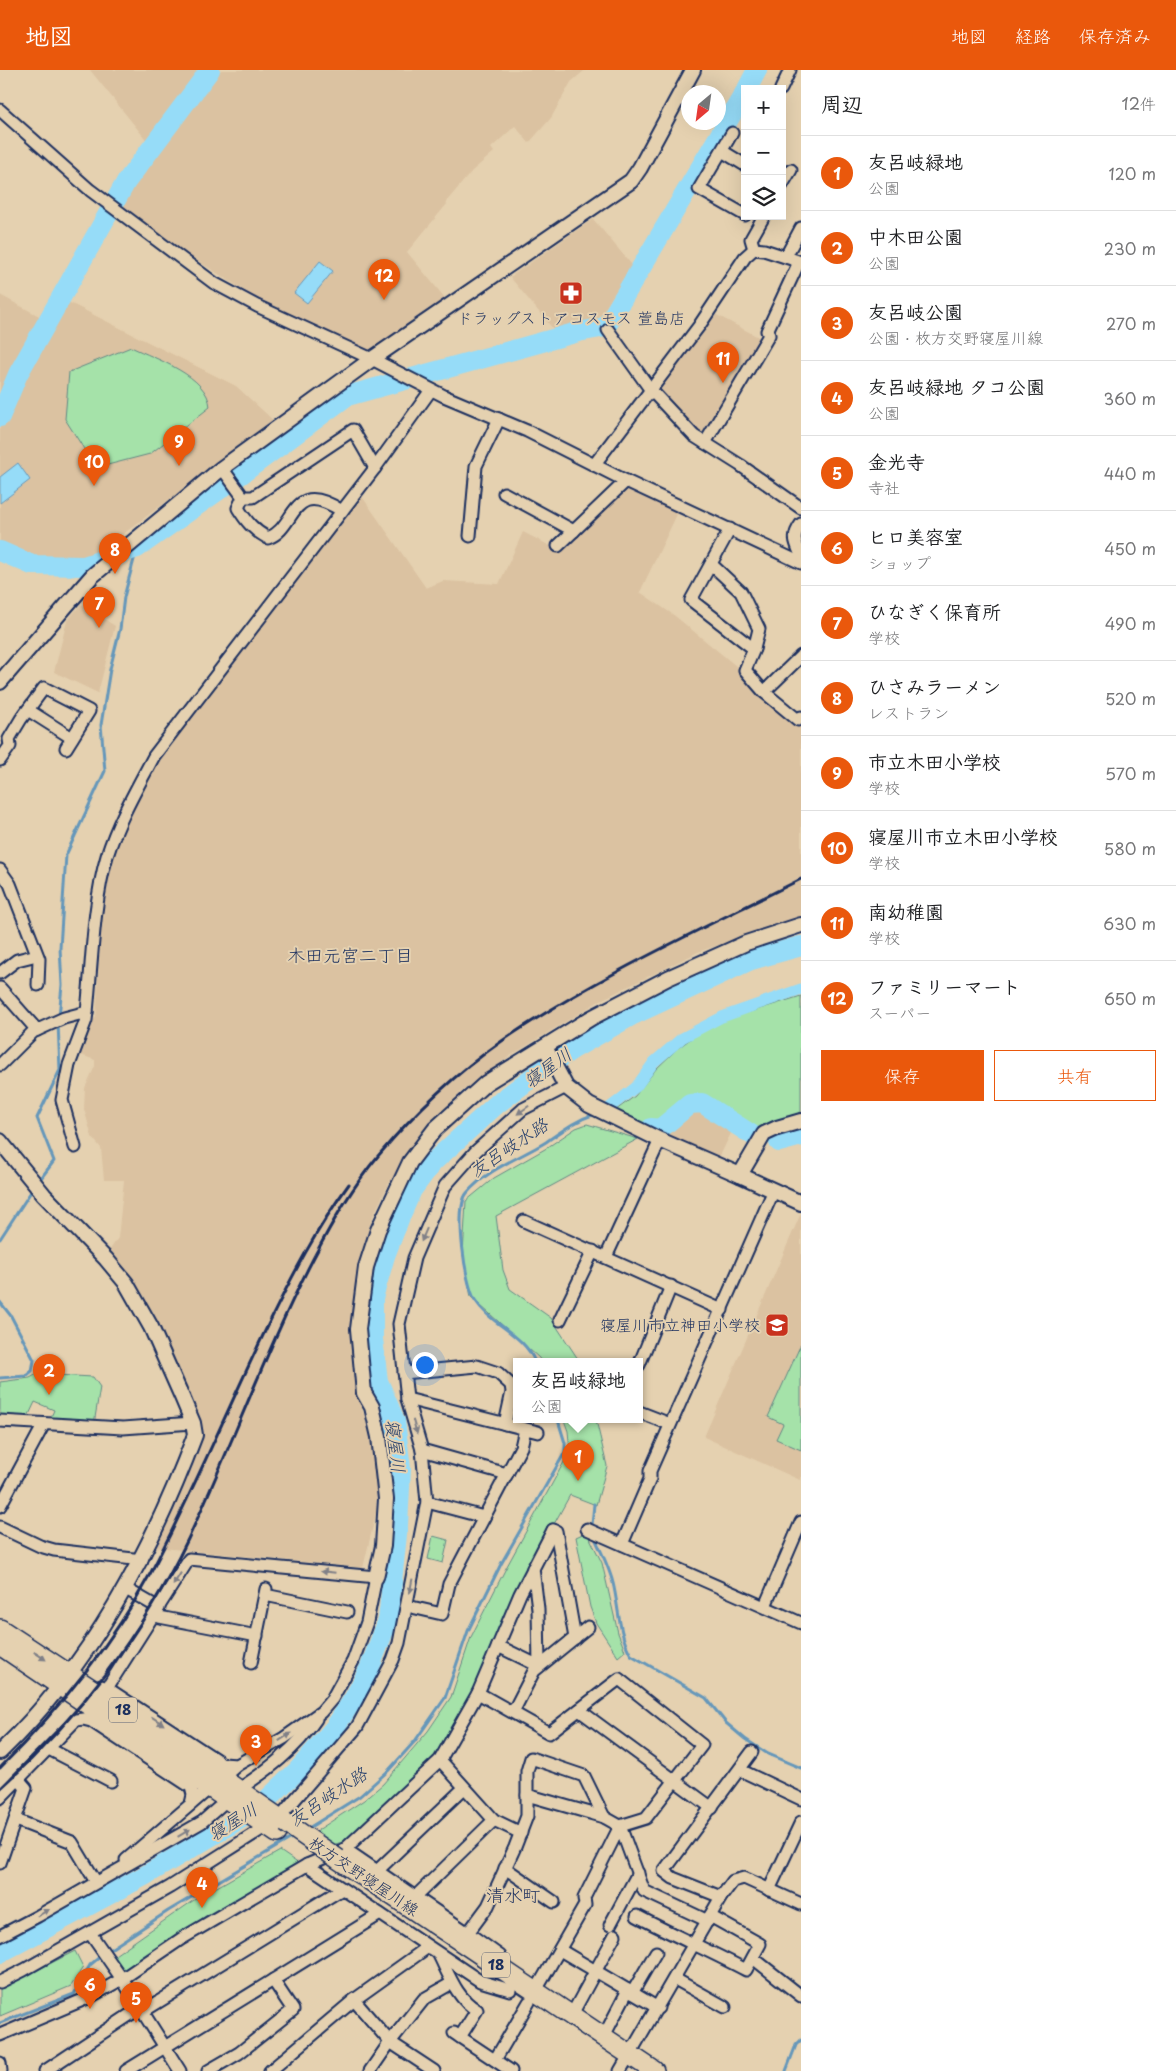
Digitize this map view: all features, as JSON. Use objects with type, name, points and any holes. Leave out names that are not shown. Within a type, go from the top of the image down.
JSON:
[{"type":"main road","name":"枚方交野寝屋川線","points":[[0,1628],[64,1681]]},
{"type":"main road","name":"枚方交野寝屋川線","points":[[0,1645],[64,1681],[329,1860],[503,1970],[532,1997],[626,2066],[654,2071]]},
{"type":"main road","name":"枚方交野寝屋川線","points":[[329,1860],[510,1990],[532,1997],[571,2016],[603,2038],[626,2066]]},
{"type":"street","points":[[783,85],[790,70]]},
{"type":"street","points":[[796,70],[801,72]]},
{"type":"street","points":[[0,682],[92,576],[222,468],[372,359],[631,181],[640,168],[690,71]]},
{"type":"street","points":[[0,110],[112,207],[214,283],[257,306],[372,359],[431,390],[527,430],[626,481],[801,560]]},
{"type":"street","points":[[732,133],[699,189],[741,214]]},
{"type":"street","points":[[722,151],[741,163]]},
{"type":"street","points":[[786,178],[790,170]]},
{"type":"street","points":[[754,249],[751,239],[762,220]]},
{"type":"street","points":[[786,256],[800,231]]},
{"type":"street","points":[[594,464],[699,326],[745,257],[754,249],[786,256],[800,262],[767,331],[769,335],[705,443]]},
{"type":"street","points":[[608,330],[650,389],[694,436],[740,465],[801,508]]},
{"type":"street","points":[[75,1147],[62,1100],[69,1064],[86,1020],[95,918],[105,865],[126,809],[154,756],[375,468],[431,390]]},
{"type":"street","points":[[470,536],[476,466],[499,419]]},
{"type":"street","points":[[243,497],[253,497],[353,430],[375,468]]},
{"type":"street","points":[[222,468],[243,497]]},
{"type":"street","points":[[558,546],[626,481]]},
{"type":"street","points":[[504,493],[574,531]]},
{"type":"street","points":[[243,497],[238,508],[248,523],[259,534],[268,538],[279,532],[292,512],[301,503],[313,500],[329,502],[342,511]]},
{"type":"street","points":[[801,524],[795,532],[794,541],[801,560]]},
{"type":"street","points":[[730,528],[691,600],[754,648]]},
{"type":"street","points":[[711,564],[741,592],[759,628],[754,648],[744,670],[764,692],[798,720],[801,717]]},
{"type":"street","points":[[764,692],[801,656]]},
{"type":"street","points":[[0,760],[10,746],[5,738],[44,688],[89,711],[69,743],[28,710]]},
{"type":"street","points":[[0,870],[10,884],[37,955],[38,986]]},
{"type":"street","points":[[0,1936],[202,1822],[236,1796],[271,1768],[306,1734],[332,1699],[353,1661],[367,1622],[383,1546],[386,1500],[379,1436],[372,1407],[364,1393],[358,1328],[366,1267],[378,1230],[410,1162],[436,1129],[486,1083],[591,1018],[668,978],[746,943],[801,925]]},
{"type":"street","points":[[0,973],[17,960],[37,955]]},
{"type":"street","points":[[0,988],[37,1030]]},
{"type":"street","points":[[1,1062],[37,1030],[58,1020],[87,1012]]},
{"type":"street","points":[[544,1047],[566,1087],[589,1105],[660,1140],[801,1203]]},
{"type":"street","points":[[0,1982],[170,1887],[274,1823],[357,1727],[393,1660],[400,1643],[427,1502],[422,1450],[407,1398],[399,1324],[414,1258],[445,1186],[476,1151],[523,1109],[566,1087]]},
{"type":"street","points":[[740,1175],[764,1134],[776,1128],[801,1121]]},
{"type":"street","points":[[606,1257],[660,1140]]},
{"type":"street","points":[[0,1141],[36,1185],[126,1282],[151,1327],[192,1423],[195,1435],[142,1560],[126,1589],[64,1681],[19,1734],[0,1752]]},
{"type":"street","points":[[622,1544],[650,1479],[650,1471],[670,1424],[774,1190]]},
{"type":"street","points":[[524,1221],[722,1310]]},
{"type":"street","points":[[560,1320],[593,1251]]},
{"type":"street","points":[[642,1358],[671,1286]]},
{"type":"street","points":[[404,1373],[477,1366],[498,1373],[511,1384],[512,1392],[506,1424]]},
{"type":"street","points":[[407,1398],[538,1432]]},
{"type":"street","points":[[643,1414],[670,1424]]},
{"type":"street","points":[[0,1421],[123,1428],[192,1423]]},
{"type":"street","points":[[0,1506],[44,1424]]},
{"type":"street","points":[[407,1606],[442,1614],[449,1584],[521,1447],[525,1429]]},
{"type":"street","points":[[422,1450],[507,1474]]},
{"type":"street","points":[[427,1502],[484,1517]]},
{"type":"street","points":[[765,1606],[801,1522]]},
{"type":"street","points":[[0,1527],[40,1546],[54,1550],[142,1560]]},
{"type":"street","points":[[587,1529],[801,1623]]},
{"type":"street","points":[[0,2035],[90,1996],[122,1979],[181,1939],[329,1860],[440,1760],[478,1693],[520,1594],[554,1530],[556,1531],[575,1638]]},
{"type":"street","points":[[107,1688],[190,1559],[376,1577]]},
{"type":"street","points":[[533,1568],[538,1608],[539,1666]]},
{"type":"street","points":[[126,1589],[157,1612],[257,1636]]},
{"type":"street","points":[[251,1663],[266,1592],[347,1612]]},
{"type":"street","points":[[513,1712],[534,1671],[588,1627]]},
{"type":"street","points":[[498,1646],[539,1666]]},
{"type":"street","points":[[478,1693],[549,1733],[619,1680],[702,1745],[646,1818],[620,1826],[584,1898],[585,1905],[495,2060]]},
{"type":"street","points":[[64,1681],[107,1688],[223,1764],[233,1768],[284,1738],[321,1712]]},
{"type":"street","points":[[580,1710],[712,1808]]},
{"type":"street","points":[[0,1798],[76,1720],[84,1719],[91,1721],[191,1787],[193,1795],[191,1804]]},
{"type":"street","points":[[49,1749],[110,1781]]},
{"type":"street","points":[[721,1897],[673,1878],[664,1871],[752,1752]]},
{"type":"street","points":[[468,1933],[488,1906],[527,1816],[527,1771],[531,1758],[584,1776],[604,1817]]},
{"type":"street","points":[[440,1760],[494,1820],[520,1833]]},
{"type":"street","points":[[740,1770],[801,1799]]},
{"type":"street","points":[[0,1863],[26,1788],[19,1780]]},
{"type":"street","points":[[377,1871],[464,1788]]},
{"type":"street","points":[[108,1875],[204,1793]]},
{"type":"street","points":[[527,1795],[604,1817],[620,1826],[644,1892],[709,1919],[760,1944],[746,1970],[695,1943],[671,1934],[637,1916]]},
{"type":"street","points":[[16,1820],[72,1842],[96,1882]]},
{"type":"street","points":[[415,1897],[494,1820]]},
{"type":"street","points":[[769,1890],[801,1822]]},
{"type":"street","points":[[329,1860],[377,1871],[500,1956],[503,1970]]},
{"type":"street","points":[[329,1860],[342,1889],[480,1981],[510,1990]]},
{"type":"street","points":[[506,1868],[554,1902]]},
{"type":"street","points":[[571,2016],[597,1972],[612,1930],[638,1873]]},
{"type":"street","points":[[626,2066],[721,1897],[733,1881],[744,1878],[801,1904]]},
{"type":"street","points":[[45,2071],[141,2010],[342,1889]]},
{"type":"street","points":[[126,2071],[380,1914]]},
{"type":"street","points":[[90,1933],[122,1979],[180,2071]]},
{"type":"street","points":[[270,2071],[354,2000],[428,1947]]},
{"type":"street","points":[[560,1950],[658,2008]]},
{"type":"street","points":[[603,2038],[656,1952]]},
{"type":"street","points":[[438,1954],[452,1983],[467,2004],[477,2010],[456,2035],[511,2071]]},
{"type":"street","points":[[753,1958],[801,1996]]},
{"type":"street","points":[[675,1979],[725,2007]]},
{"type":"street","points":[[208,2071],[239,2053],[293,2010],[273,1980]]},
{"type":"street","points":[[370,2071],[424,1998],[452,1983]]},
{"type":"street","points":[[354,2000],[390,2042],[434,2071]]},
{"type":"street","points":[[0,2063],[2,2071]]},
{"type":"shaded area","points":[[90,70],[204,70],[148,142]]},
{"type":"shaded area","points":[[221,70],[585,70],[571,82],[551,118],[529,143],[515,126],[491,148],[494,152],[472,171],[407,252],[445,298],[368,352],[256,298],[170,243],[119,203],[163,138]]},
{"type":"shaded area","points":[[593,219],[632,265],[598,320],[554,330],[510,277]]},
{"type":"shaded area","points":[[0,295],[41,317],[14,372],[0,407]]},
{"type":"shaded area","points":[[64,300],[236,386],[274,421],[83,564],[33,563],[0,549],[0,423],[21,376]]},
{"type":"shaded area","points":[[713,313],[762,339],[703,435],[691,429],[657,393]]},
{"type":"shaded area","points":[[630,486],[679,510],[640,592],[675,616],[736,666],[759,692],[801,727],[801,917],[698,952],[601,1000],[510,1056],[461,1092],[412,1146],[388,1185],[373,1216],[359,1260],[352,1324],[352,1361],[359,1399],[373,1444],[377,1466],[376,1513],[363,1568],[153,1547],[200,1426],[158,1328],[134,1283],[109,1251],[118,1238],[124,1180],[104,1180],[101,1148],[92,1137],[84,1109],[85,1088],[95,1066],[95,1060],[81,1055],[80,1046],[84,1034],[96,1017],[101,924],[108,879],[119,841],[140,794],[159,759],[361,495],[426,588],[443,581],[499,584],[523,532],[558,550]]},
{"type":"shaded area","points":[[81,604],[115,626],[98,693],[54,672],[67,621]]},
{"type":"shaded area","points":[[696,1105],[704,1106],[733,1129],[718,1160],[660,1135],[686,1110]]},
{"type":"shaded area","name":"寝屋川市立神田小学校","points":[[801,1213],[801,1479],[800,1480],[704,1437]]},
{"type":"green space","points":[[131,347],[166,363],[191,378],[207,396],[210,407],[150,454],[96,468],[65,419],[69,372]]},
{"type":"green space","points":[[801,996],[801,1115],[763,1127],[753,1134],[702,1102],[690,1103],[659,1128],[651,1128],[616,1110],[635,1096],[656,1069],[678,1048],[703,1030],[734,1017]]},
{"type":"green space","points":[[587,1124],[638,1139],[496,1216],[503,1270],[510,1289],[551,1318],[577,1358],[539,1358],[471,1297],[463,1255],[466,1201],[494,1178],[545,1149],[576,1128]]},
{"type":"green space","points":[[801,1344],[801,1450],[776,1439],[783,1424],[768,1417]]},
{"type":"green space","points":[[37,1374],[93,1377],[100,1387],[94,1424],[49,1422],[54,1410],[35,1402],[27,1419],[0,1418],[0,1382],[30,1378]]},
{"type":"green space","points":[[565,1423],[597,1423],[607,1466],[596,1505],[570,1495],[542,1546],[472,1697],[433,1761],[353,1839],[332,1845],[315,1832],[364,1800],[383,1784],[428,1731],[451,1697],[471,1637],[506,1568],[570,1451]]},
{"type":"green space","points":[[587,1532],[602,1563],[618,1633],[625,1651],[618,1657],[596,1623],[590,1607],[576,1537]]},
{"type":"green space","points":[[433,1536],[448,1540],[443,1563],[428,1559]]},
{"type":"green space","points":[[280,1851],[299,1864],[207,1915],[127,1970],[120,1971],[112,1957],[194,1900]]},
{"type":"green space","points":[[75,1951],[83,1967],[71,1986],[0,2016],[0,1989]]},
{"type":"water","points":[[320,261],[333,271],[307,303],[294,293]]},
{"type":"water","points":[[18,463],[30,480],[0,503],[0,477]]},
{"type":"waterway","points":[[0,417],[18,374],[126,182],[210,70]]},
{"type":"waterway","points":[[749,85],[757,70]]},
{"type":"waterway","points":[[0,551],[32,565],[84,566],[137,548],[347,396],[578,332],[606,327],[741,99]]},
{"type":"waterway","points":[[59,1017],[62,985],[60,948],[66,855],[105,771],[101,725],[110,669],[120,629],[124,597],[137,548]]},
{"type":"waterway","name":"寝屋川","points":[[0,1953],[146,1875],[257,1809],[297,1771],[335,1727],[354,1698],[370,1667],[388,1620],[398,1525],[401,1469],[395,1421],[378,1381],[373,1339],[373,1298],[385,1256],[400,1217],[412,1190],[432,1163],[497,1104],[573,1049],[631,1016],[751,960],[801,946]]},
{"type":"waterway","points":[[609,1108],[636,1087],[654,1062],[682,1038],[722,1017],[801,989]]},
{"type":"waterway","points":[[38,1182],[54,1161],[37,1118],[60,1070],[58,1023]]},
{"type":"waterway","points":[[651,1128],[660,1129],[690,1104],[702,1103],[754,1136]]},
{"type":"waterway","name":"友呂岐水路","points":[[533,1358],[523,1344],[482,1309],[475,1300],[468,1279],[462,1246],[461,1214],[463,1201],[467,1193],[484,1177],[546,1142],[575,1123],[595,1114]]},
{"type":"waterway","points":[[779,1142],[801,1136]]},
{"type":"waterway","points":[[0,1239],[34,1187]]},
{"type":"waterway","points":[[0,1302],[11,1316],[34,1360],[32,1371],[26,1376],[0,1378]]},
{"type":"waterway","name":"友呂岐水路","points":[[307,1829],[360,1796],[388,1771],[415,1741],[445,1698],[468,1631],[501,1564],[565,1452],[565,1443],[559,1423]]},
{"type":"waterway","points":[[592,1525],[594,1504]]},
{"type":"waterway","points":[[594,1536],[611,1577],[621,1629],[631,1655],[706,1698],[726,1723],[745,1739],[768,1754],[801,1768]]},
{"type":"waterway","name":"友呂岐水路","points":[[106,1952],[168,1911],[295,1836]]},
{"type":"waterway","name":"友呂岐水路","points":[[0,2023],[74,1994],[90,1965],[101,1956]]},
{"type":"waterway","points":[[786,2071],[796,2045],[801,2040]]},
{"type":"railway","points":[[0,1789],[56,1734],[81,1704],[106,1673],[150,1608],[188,1539],[280,1327],[314,1257],[351,1193],[392,1140],[436,1094],[468,1066],[538,1018],[611,975],[801,879]]},
{"type":"railway","points":[[0,1768],[63,1700],[101,1652],[135,1601],[181,1512],[286,1288],[316,1235],[349,1184]]},
{"type":"place","name":"ドラッグストアコスモス 萱島店","points":[[571,293]]},
{"type":"place","name":"ファミリーマート","points":[[384,300]]},
{"type":"place","name":"南幼稚園","points":[[723,383]]},
{"type":"place","name":"市立木田小学校","points":[[179,466]]},
{"type":"place","name":"寝屋川市立木田小学校","points":[[94,486]]},
{"type":"place","name":"ひさみラーメン","points":[[115,574]]},
{"type":"place","name":"ひなぎく保育所","points":[[99,628]]},
{"type":"place","name":"寝屋川市立神田小学校","points":[[777,1325]]},
{"type":"place","name":"中木田公園","points":[[49,1395]]},
{"type":"place","name":"友呂岐緑地","points":[[578,1481]]},
{"type":"place","name":"友呂岐公園","points":[[256,1766]]},
{"type":"place","name":"友呂岐緑地 タコ公園","points":[[202,1908]]},
{"type":"place","name":"ヒロ美容室","points":[[90,2009]]},
{"type":"place","name":"金光寺","points":[[136,2023]]},
{"type":"district","name":"木田元宮二丁目","points":[[350,956]]},
{"type":"district","name":"清水町","points":[[513,1896]]}]
